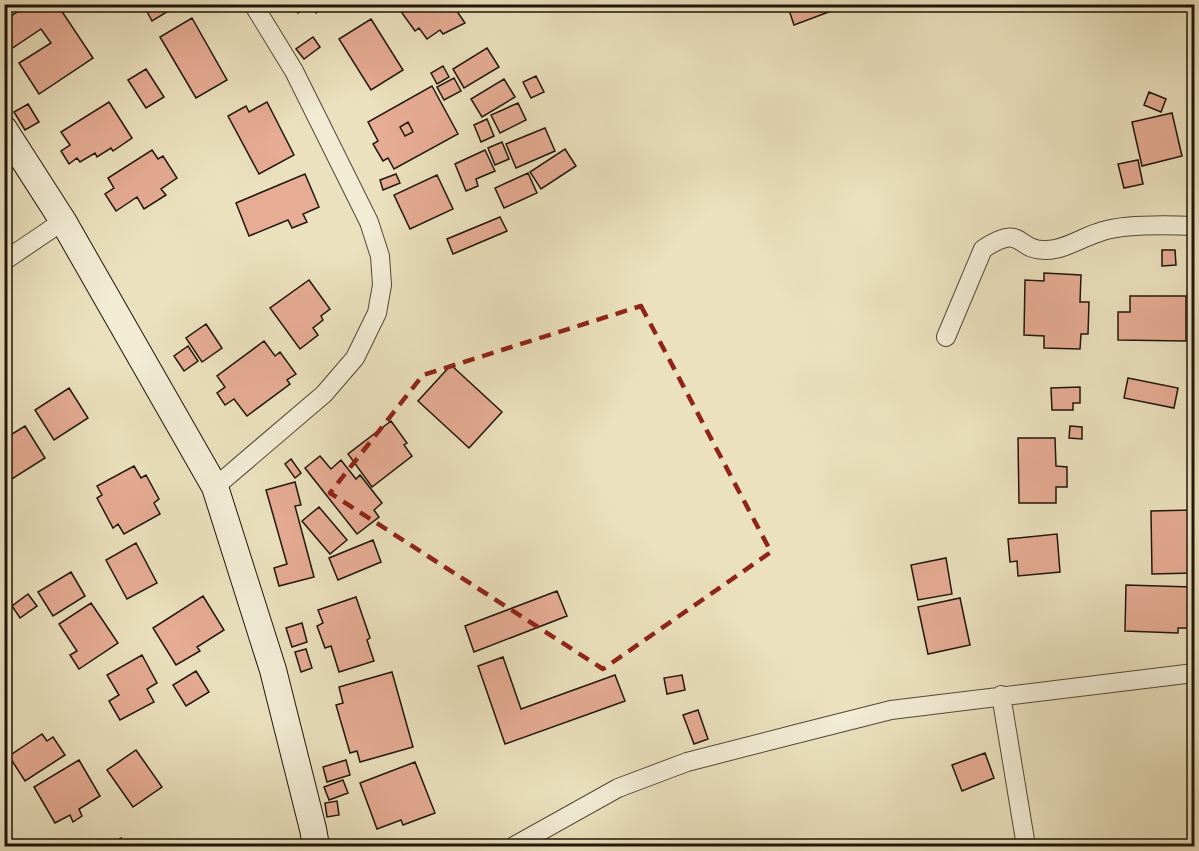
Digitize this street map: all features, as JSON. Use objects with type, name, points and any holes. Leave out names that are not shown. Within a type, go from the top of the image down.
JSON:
[{"type":"street","points":[[215,488],[324,394],[355,358],[377,313],[382,285],[380,256],[369,222],[294,71],[253,4]]},
{"type":"street","points":[[4,129],[63,221],[215,488],[273,670],[316,846]]},
{"type":"street","points":[[4,261],[63,221]]},
{"type":"street","points":[[946,337],[983,249],[995,241],[1005,237],[1016,237],[1034,249],[1046,250],[1105,230],[1166,225],[1194,226]]},
{"type":"street","points":[[514,846],[618,788],[687,762],[891,710],[1194,673]]},
{"type":"street","points":[[1001,695],[1026,846]]},
{"type":"highlighted area","points":[[641,306],[771,552],[603,669],[330,493],[423,375]]},
{"type":"building","points":[[29,4],[57,4],[93,58],[39,94],[19,63],[51,43],[41,29],[11,49],[4,39],[4,21]]},
{"type":"building","points":[[143,4],[180,4],[152,21]]},
{"type":"building","points":[[292,4],[311,4],[298,13]]},
{"type":"building","points":[[311,4],[329,4],[316,13]]},
{"type":"building","points":[[409,4],[452,4],[465,23],[443,34],[440,30],[427,39],[419,28],[415,31],[402,13],[411,7]]},
{"type":"building","points":[[787,4],[850,4],[794,25]]},
{"type":"building","points":[[192,18],[227,80],[196,98],[160,37]]},
{"type":"building","points":[[371,19],[403,70],[371,90],[339,39]]},
{"type":"building","points":[[313,37],[320,47],[304,59],[296,49]]},
{"type":"building","points":[[487,48],[499,67],[464,88],[453,69]]},
{"type":"building","points":[[443,66],[449,77],[437,84],[431,73]]},
{"type":"building","points":[[146,69],[164,97],[146,108],[128,80]]},
{"type":"building","points":[[536,76],[544,92],[531,98],[523,82]]},
{"type":"building","points":[[454,78],[461,91],[444,100],[437,87]]},
{"type":"building","points":[[504,79],[515,97],[482,117],[471,99]]},
{"type":"building","points":[[432,86],[458,134],[394,169],[388,158],[383,161],[373,144],[378,141],[368,122]],"holes":[[[408,122],[413,132],[405,136],[400,127]]]},
{"type":"building","points":[[1149,92],[1166,99],[1161,112],[1144,105]]},
{"type":"building","points":[[109,102],[132,138],[113,151],[111,148],[97,157],[95,153],[80,162],[77,158],[69,164],[61,151],[70,145],[61,132]]},
{"type":"building","points":[[267,102],[294,155],[259,174],[228,116],[246,106],[249,112]]},
{"type":"building","points":[[518,103],[526,120],[500,133],[491,115]]},
{"type":"building","points":[[28,104],[39,122],[25,130],[14,112]]},
{"type":"building","points":[[1172,113],[1182,156],[1142,166],[1132,122]]},
{"type":"building","points":[[487,119],[494,136],[481,142],[474,125]]},
{"type":"building","points":[[408,122],[413,132],[405,136],[400,127]]},
{"type":"building","points":[[545,128],[555,151],[516,168],[506,144]]},
{"type":"building","points":[[502,142],[509,159],[495,165],[488,148]]},
{"type":"building","points":[[565,149],[576,166],[541,189],[530,172]]},
{"type":"building","points":[[152,150],[158,159],[163,156],[177,178],[161,189],[166,195],[144,209],[137,197],[116,211],[105,194],[114,188],[108,178]]},
{"type":"building","points":[[485,150],[495,171],[476,179],[478,186],[466,191],[455,164]]},
{"type":"building","points":[[1138,160],[1143,184],[1124,188],[1118,164]]},
{"type":"building","points":[[528,173],[537,193],[504,208],[495,188]]},
{"type":"building","points":[[305,174],[319,207],[303,214],[307,222],[292,228],[288,220],[249,236],[236,203]]},
{"type":"building","points":[[396,174],[400,183],[383,190],[380,180]]},
{"type":"building","points":[[437,175],[453,209],[410,229],[394,195]]},
{"type":"building","points":[[500,217],[507,231],[453,254],[447,239]]},
{"type":"building","points":[[1162,250],[1175,250],[1176,265],[1162,266]]},
{"type":"building","points":[[1044,273],[1081,275],[1080,302],[1089,302],[1088,334],[1081,334],[1080,349],[1044,348],[1044,336],[1024,335],[1025,280],[1044,281]]},
{"type":"building","points":[[309,280],[330,309],[321,316],[323,320],[313,328],[318,335],[300,349],[270,308]]},
{"type":"building","points":[[1130,296],[1186,296],[1186,341],[1118,340],[1118,312],[1130,312]]},
{"type":"building","points":[[206,324],[222,348],[202,362],[186,338]]},
{"type":"building","points":[[264,341],[275,356],[280,352],[296,374],[287,380],[290,384],[247,416],[234,399],[225,405],[217,393],[225,387],[217,376]]},
{"type":"building","points":[[188,346],[198,361],[184,371],[174,356]]},
{"type":"building","points":[[451,365],[502,412],[469,448],[418,401]]},
{"type":"building","points":[[1128,378],[1178,388],[1174,408],[1124,398]]},
{"type":"building","points":[[1080,387],[1080,403],[1073,403],[1073,410],[1052,410],[1051,388]]},
{"type":"building","points":[[69,388],[88,418],[54,440],[35,410]]},
{"type":"building","points":[[391,421],[407,443],[404,445],[412,456],[372,487],[348,454]]},
{"type":"building","points":[[25,426],[45,458],[4,484],[4,439]]},
{"type":"building","points":[[1070,426],[1082,427],[1082,439],[1069,438]]},
{"type":"building","points":[[1018,438],[1055,438],[1056,466],[1067,467],[1067,487],[1056,487],[1056,503],[1019,503]]},
{"type":"building","points":[[320,456],[331,469],[341,460],[356,479],[360,475],[382,503],[374,510],[379,517],[357,534],[305,468]]},
{"type":"building","points":[[291,459],[301,473],[295,478],[285,464]]},
{"type":"building","points":[[134,466],[141,478],[146,475],[159,499],[154,503],[160,514],[124,534],[118,524],[113,528],[97,498],[102,495],[97,486]]},
{"type":"building","points":[[295,482],[301,505],[295,506],[314,577],[279,586],[274,568],[287,564],[266,490]]},
{"type":"building","points":[[319,507],[347,540],[330,554],[302,521]]},
{"type":"building","points":[[1193,510],[1194,573],[1152,574],[1151,511]]},
{"type":"building","points":[[1057,534],[1060,572],[1018,576],[1017,561],[1010,562],[1008,539]]},
{"type":"building","points":[[373,540],[381,562],[338,580],[329,558]]},
{"type":"building","points":[[136,543],[157,583],[127,599],[106,560]]},
{"type":"building","points":[[946,558],[952,594],[918,600],[911,565]]},
{"type":"building","points":[[71,572],[85,596],[53,616],[38,592]]},
{"type":"building","points":[[1126,585],[1191,587],[1190,628],[1178,628],[1178,633],[1125,631]]},
{"type":"building","points":[[557,591],[567,616],[474,652],[465,626]]},
{"type":"building","points":[[28,594],[37,606],[20,618],[12,606]]},
{"type":"building","points":[[203,596],[224,630],[197,647],[200,651],[176,665],[153,628]]},
{"type":"building","points":[[356,597],[370,638],[367,640],[374,661],[339,672],[331,646],[325,648],[317,626],[323,623],[318,610]]},
{"type":"building","points":[[960,598],[970,645],[928,654],[918,607]]},
{"type":"building","points":[[91,603],[118,643],[79,669],[70,655],[77,651],[59,624]]},
{"type":"building","points":[[302,623],[307,642],[292,647],[286,628]]},
{"type":"building","points":[[306,649],[312,668],[301,672],[295,652]]},
{"type":"building","points":[[142,655],[157,683],[147,689],[154,702],[120,720],[109,701],[119,695],[107,675]]},
{"type":"building","points":[[503,657],[521,709],[615,675],[625,701],[505,744],[478,666]]},
{"type":"building","points":[[196,671],[209,692],[186,706],[173,685]]},
{"type":"building","points":[[392,672],[413,747],[360,762],[357,751],[350,753],[336,705],[343,703],[339,687]]},
{"type":"building","points":[[682,675],[685,690],[667,694],[664,678]]},
{"type":"building","points":[[698,710],[708,739],[694,744],[683,715]]},
{"type":"building","points":[[42,734],[47,741],[53,737],[65,755],[25,781],[9,756]]},
{"type":"building","points":[[136,750],[162,787],[133,807],[107,770]]},
{"type":"building","points":[[985,753],[994,778],[962,791],[952,765]]},
{"type":"building","points":[[79,760],[100,796],[79,809],[82,816],[73,822],[70,815],[55,823],[34,787]]},
{"type":"building","points":[[346,760],[350,775],[327,782],[323,767]]},
{"type":"building","points":[[415,762],[435,813],[403,825],[401,820],[377,829],[360,783]]},
{"type":"building","points":[[343,780],[348,793],[329,800],[324,787]]},
{"type":"building","points":[[337,801],[339,815],[327,817],[325,803]]},
{"type":"building","points":[[121,838],[127,846],[109,846]]}]
